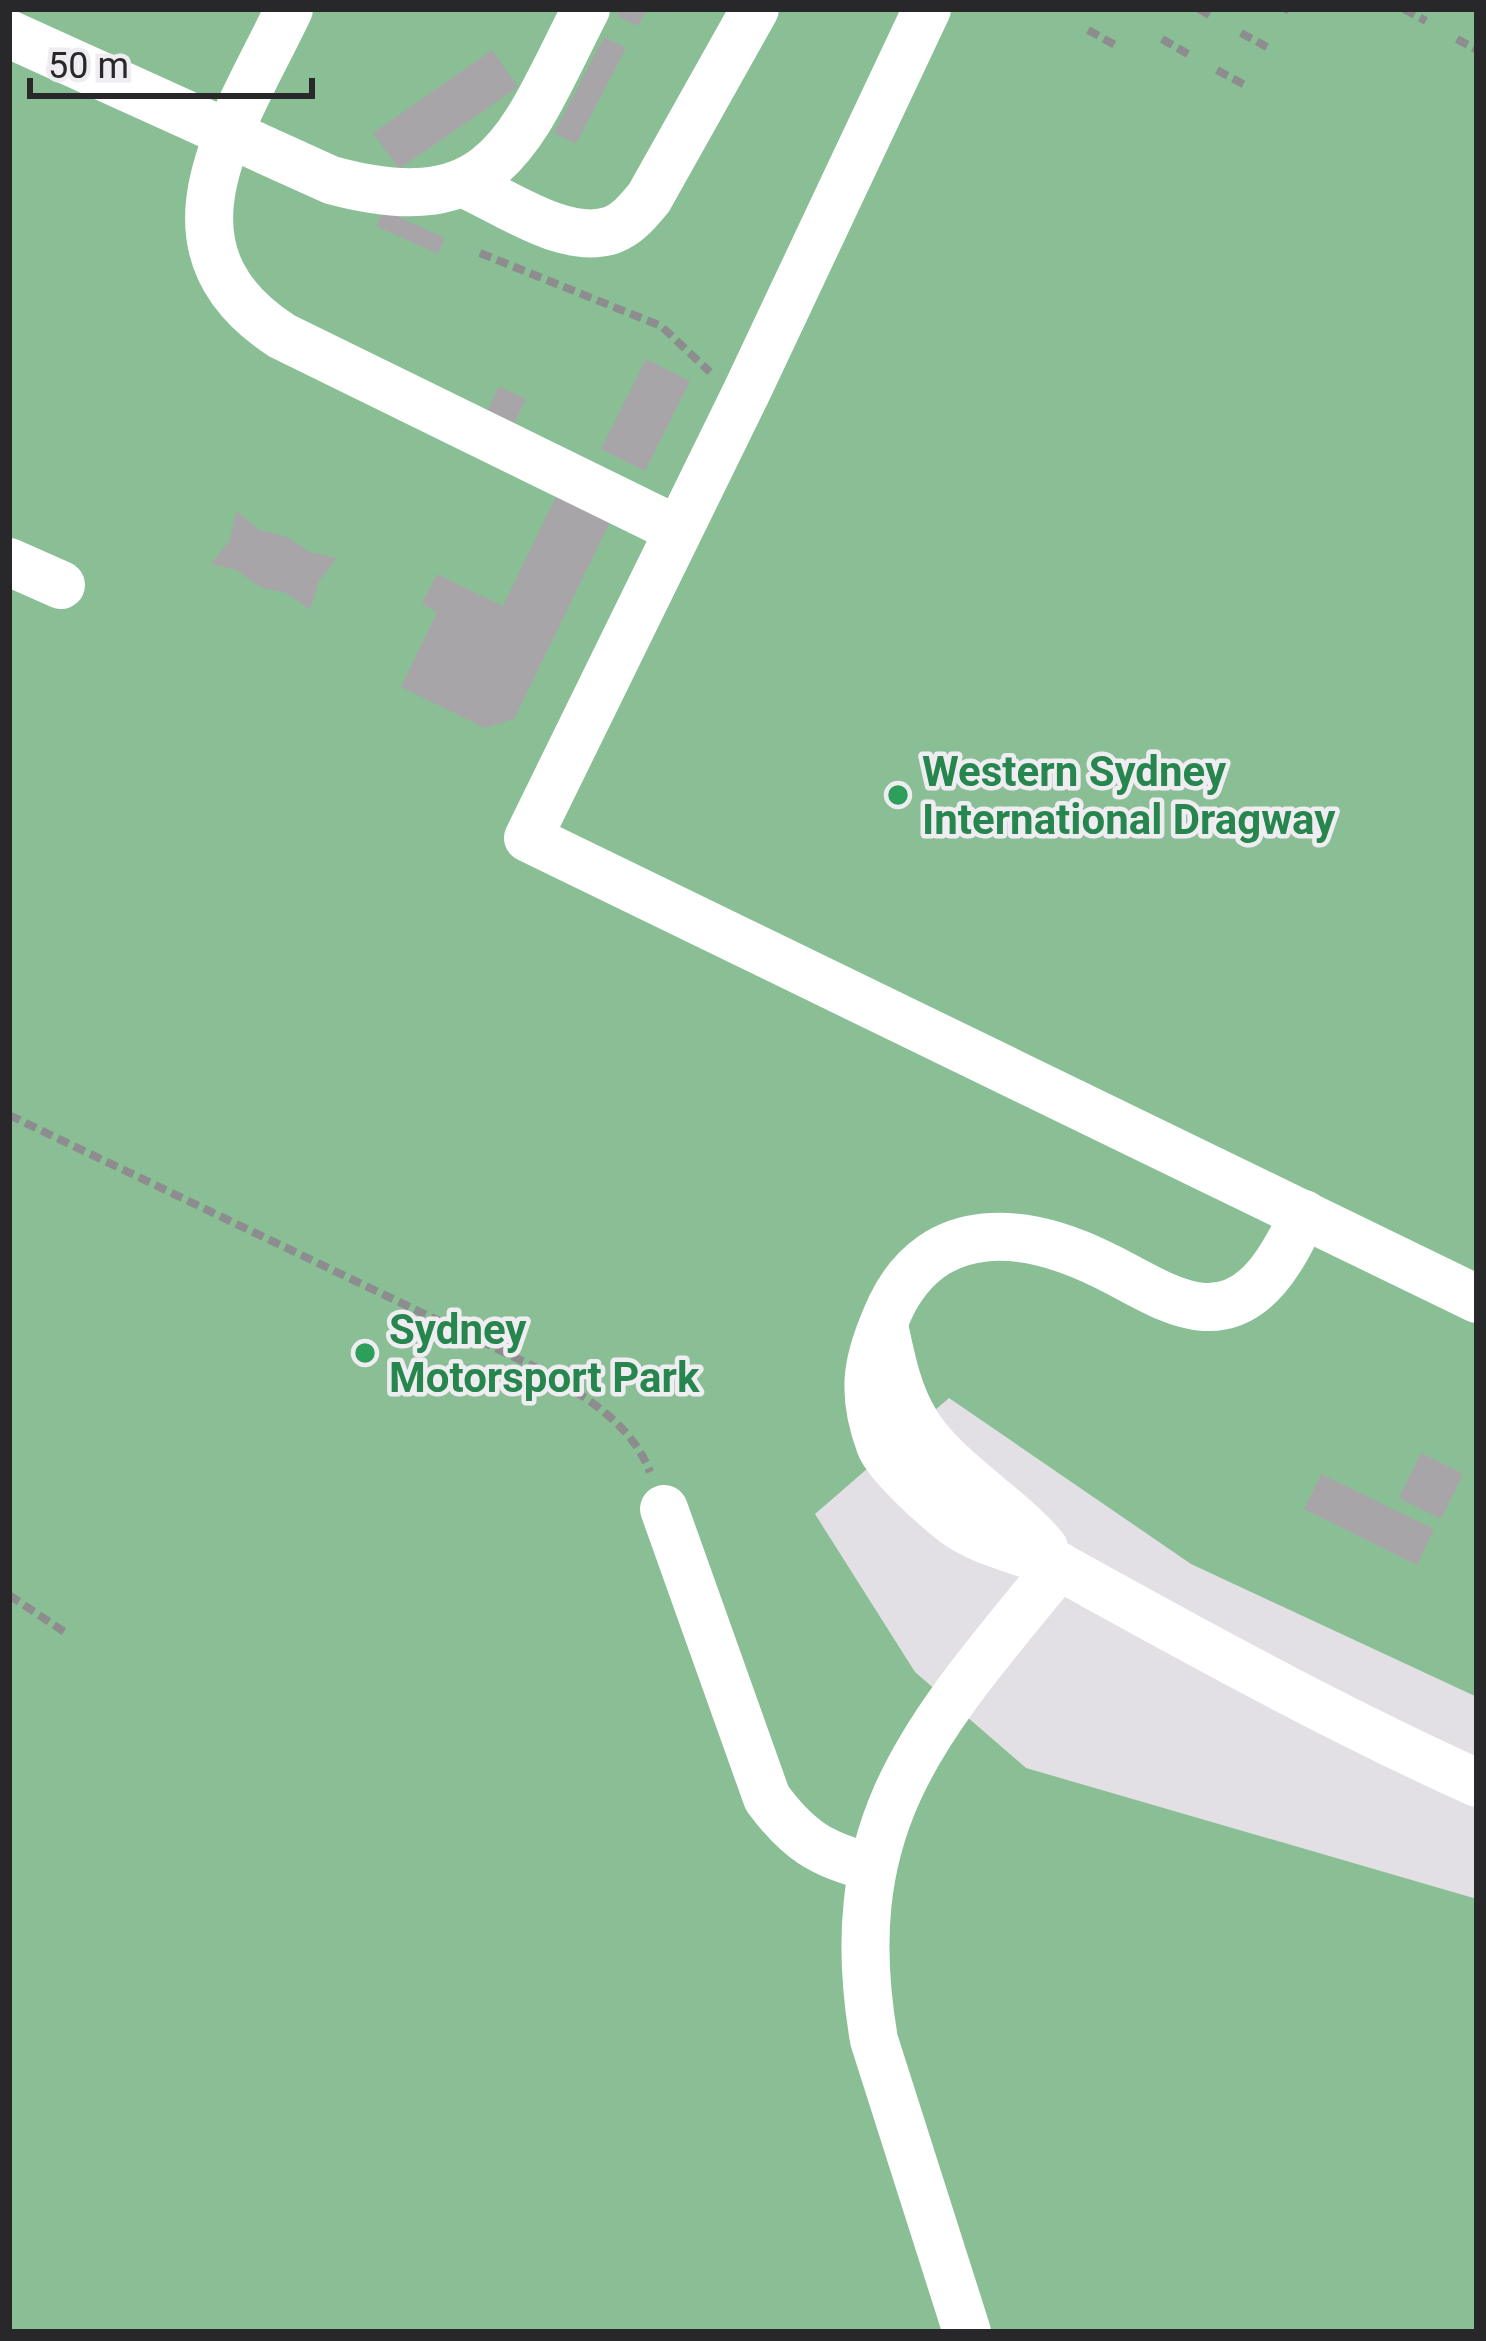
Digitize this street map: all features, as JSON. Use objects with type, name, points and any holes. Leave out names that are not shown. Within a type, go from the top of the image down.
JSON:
[{"type":"street","points":[[289,9],[222,153],[208,196],[208,239],[227,288],[251,316],[282,336],[678,530]]},
{"type":"street","points":[[9,34],[331,180],[377,193],[429,193],[465,184],[496,164],[521,134],[586,9]]},
{"type":"street","points":[[465,184],[581,233],[610,231],[631,219],[649,199],[755,9]]},
{"type":"street","points":[[927,9],[528,838],[1477,1299]]},
{"type":"street","points":[[9,562],[61,585]]},
{"type":"street","points":[[1304,1214],[1284,1255],[1262,1284],[1240,1300],[1203,1307],[1040,1240],[990,1234],[944,1247],[915,1268],[883,1324],[870,1367],[866,1408],[883,1454],[958,1525],[1059,1566],[1174,1631],[1477,1783]]},
{"type":"street","points":[[664,1509],[766,1798],[792,1832],[829,1855],[871,1867]]},
{"type":"street","points":[[967,2332],[874,2040],[864,1940],[871,1867],[910,1763],[948,1702],[1059,1566]]},
{"type":"path","points":[[1199,9],[1211,16]]},
{"type":"path","points":[[1404,9],[1426,21]]},
{"type":"path","points":[[1088,30],[1117,46]]},
{"type":"path","points":[[1241,33],[1267,47]]},
{"type":"path","points":[[1162,39],[1188,54]]},
{"type":"path","points":[[1457,39],[1477,50]]},
{"type":"path","points":[[1217,70],[1245,86]]},
{"type":"path","points":[[480,254],[661,326],[712,373]]},
{"type":"path","points":[[9,1115],[537,1368],[592,1401],[641,1450],[664,1509]]},
{"type":"path","points":[[9,1595],[69,1635]]},
{"type":"green space","points":[[9,9],[1477,9],[1477,1697],[1191,1564],[949,1398],[815,1514],[915,1672],[1026,1768],[1477,1899],[1477,2332],[9,2332]]},
{"type":"building","points":[[620,9],[647,9],[638,26],[617,16]]},
{"type":"building","points":[[604,37],[626,48],[576,144],[554,133]]},
{"type":"building","points":[[492,50],[518,87],[399,169],[373,133]]},
{"type":"building","points":[[384,210],[445,238],[438,254],[376,226]]},
{"type":"building","points":[[646,359],[690,381],[645,471],[601,449]]},
{"type":"building","points":[[499,386],[526,399],[512,428],[485,416]]},
{"type":"building","points":[[558,492],[612,518],[514,719],[485,728],[401,687],[437,612],[422,604],[437,574],[503,606]]},
{"type":"building","points":[[237,511],[259,530],[337,558],[319,581],[310,610],[286,593],[260,587],[236,570],[211,564],[229,541]]},
{"type":"building","points":[[1421,1453],[1463,1474],[1441,1519],[1399,1498]]},
{"type":"building","points":[[1321,1474],[1434,1529],[1417,1565],[1304,1509]]},
{"type":"place","name":"Western Sydney International Dragway","points":[[898,795]]},
{"type":"place","name":"Sydney Motorsport Park","points":[[365,1353]]}]
